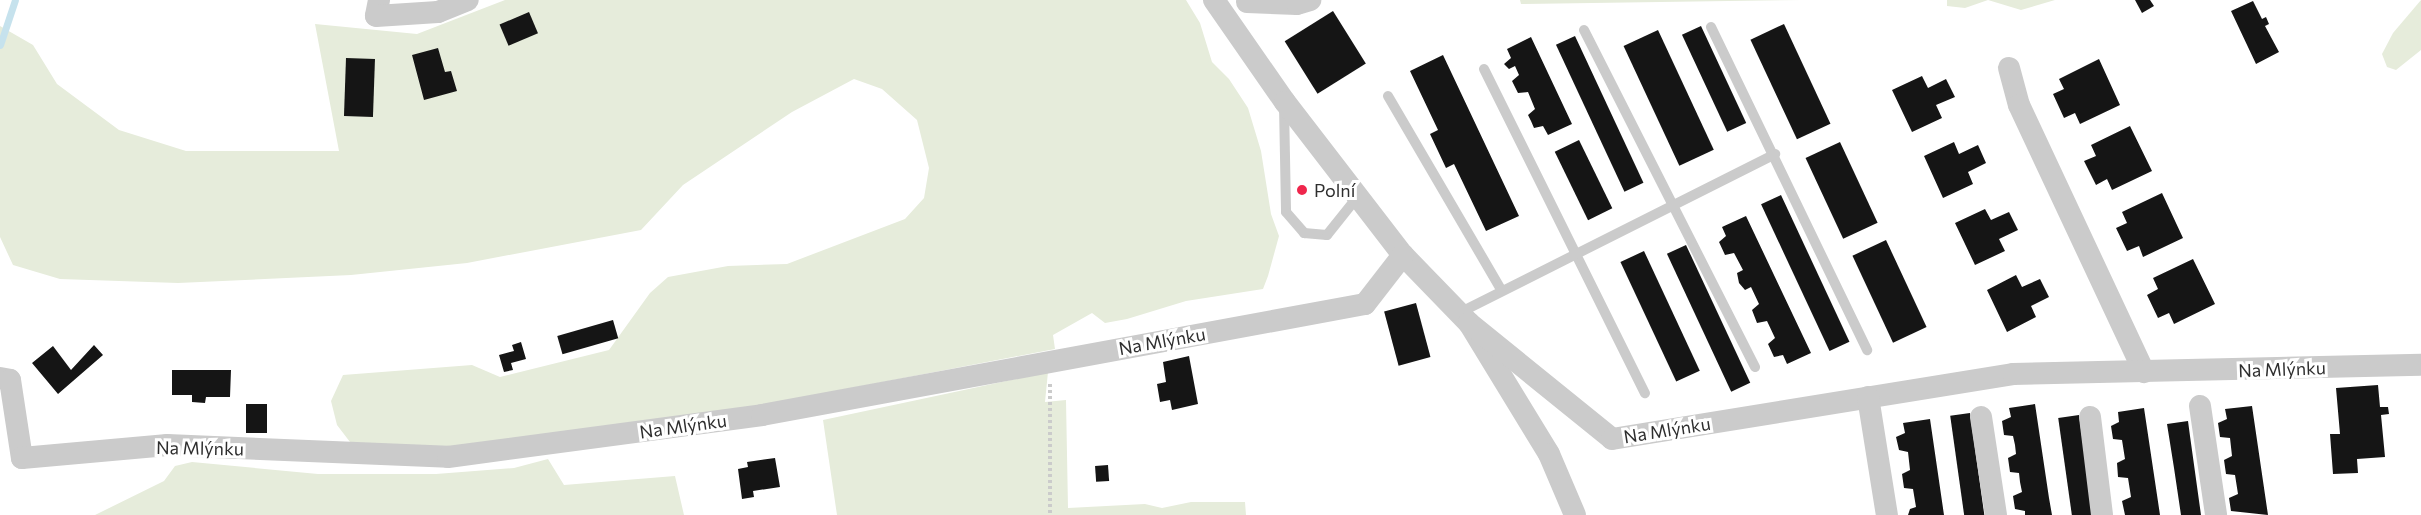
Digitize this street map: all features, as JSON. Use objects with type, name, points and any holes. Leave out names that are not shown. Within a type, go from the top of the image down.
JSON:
[{"type":"street","points":[[379,0],[376,16],[438,12],[468,0]]},
{"type":"street","points":[[1214,0],[1285,102],[1359,195],[1403,255],[1464,318],[1548,454],[1575,515]]},
{"type":"street","points":[[1229,19],[1247,1],[1297,4],[1310,0]]},
{"type":"street","points":[[2009,68],[2019,105],[2144,372]]},
{"type":"street","name":"Na Mlýnku","points":[[0,378],[10,380],[22,458],[167,445],[448,457],[762,415],[1365,304],[1403,255]]},
{"type":"street","name":"Na Mlýnku","points":[[1464,318],[1612,439],[2013,374],[2421,365]]},
{"type":"street","points":[[1868,397],[1887,515]]},
{"type":"street","points":[[2200,406],[2216,515]]},
{"type":"street","points":[[1981,417],[1996,515]]},
{"type":"street","points":[[2090,417],[2103,515]]},
{"type":"lane","points":[[1712,27],[1775,154],[1867,350]]},
{"type":"lane","points":[[1584,30],[1755,367]]},
{"type":"lane","points":[[1484,69],[1579,253],[1645,393]]},
{"type":"lane","points":[[1388,96],[1501,289]]},
{"type":"lane","points":[[1285,102],[1286,212],[1304,233],[1327,235],[1359,195]]},
{"type":"lane","points":[[1464,318],[1501,289],[1579,253],[1775,154]]},
{"type":"path","points":[[1050,362],[1050,515]]},
{"type":"green space","points":[[505,0],[1186,0],[1200,23],[1212,62],[1229,79],[1248,108],[1261,151],[1271,214],[1279,236],[1268,276],[1263,289],[1186,301],[1127,319],[1105,323],[1092,313],[1053,335],[1055,349],[748,408],[448,450],[350,442],[337,425],[331,401],[343,375],[472,365],[500,377],[609,350],[650,293],[668,277],[728,266],[787,264],[905,219],[924,198],[929,168],[917,120],[882,89],[854,79],[792,112],[683,185],[641,230],[467,263],[351,275],[178,283],[60,279],[13,265],[0,237],[0,26],[33,45],[57,84],[119,130],[186,151],[339,151],[315,24],[417,34]]},
{"type":"green space","points":[[1520,0],[1802,0],[1521,4]]},
{"type":"green space","points":[[1947,0],[1988,0],[1965,8],[1947,6]]},
{"type":"green space","points":[[1988,0],[2055,0],[2021,10]]},
{"type":"green space","points":[[2421,0],[2421,50],[2396,70],[2387,67],[2382,54],[2393,33]]},
{"type":"green space","points":[[1048,372],[1045,402],[1066,400],[1068,508],[1145,504],[1162,508],[1191,502],[1245,502],[1246,515],[837,515],[823,420]]},
{"type":"green space","points":[[548,459],[564,485],[675,476],[684,515],[95,515],[164,481],[175,466],[192,462],[318,474],[436,474],[514,468]]},
{"type":"building","points":[[2135,0],[2150,0],[2154,6],[2142,13]]},
{"type":"building","points":[[2253,1],[2262,19],[2266,17],[2269,24],[2265,26],[2279,52],[2256,64],[2231,11]]},
{"type":"building","points":[[1333,11],[1366,64],[1318,94],[1285,41]]},
{"type":"building","points":[[529,12],[538,33],[509,46],[500,25]]},
{"type":"building","points":[[1784,24],[1830,124],[1797,139],[1750,40]]},
{"type":"building","points":[[1701,26],[1746,123],[1727,132],[1682,35]]},
{"type":"building","points":[[1658,30],[1714,150],[1679,166],[1624,46]]},
{"type":"building","points":[[1575,36],[1643,183],[1624,192],[1556,45]]},
{"type":"building","points":[[1531,37],[1572,124],[1548,135],[1543,126],[1534,128],[1528,115],[1535,109],[1528,92],[1518,93],[1512,81],[1519,75],[1515,66],[1509,69],[1504,64],[1511,58],[1507,49]]},
{"type":"building","points":[[438,48],[445,72],[451,71],[457,91],[424,100],[412,55]]},
{"type":"building","points":[[1443,55],[1519,216],[1486,231],[1454,164],[1446,168],[1430,134],[1438,130],[1410,71]]},
{"type":"building","points":[[346,58],[375,59],[373,117],[344,116]]},
{"type":"building","points":[[2099,59],[2120,105],[2080,124],[2075,113],[2064,118],[2053,94],[2064,89],[2059,79]]},
{"type":"building","points":[[1922,76],[1928,88],[1946,79],[1955,97],[1936,105],[1942,118],[1912,132],[1892,90]]},
{"type":"building","points":[[2130,126],[2152,171],[2112,190],[2107,179],[2096,185],[2084,161],[2096,156],[2091,145]]},
{"type":"building","points":[[1579,140],[1612,208],[1588,220],[1555,152]]},
{"type":"building","points":[[1840,142],[1878,223],[1843,239],[1806,158]]},
{"type":"building","points":[[1954,142],[1959,154],[1978,145],[1986,163],[1968,172],[1973,184],[1943,198],[1924,156]]},
{"type":"building","points":[[2162,193],[2183,238],[2143,257],[2139,246],[2127,251],[2116,228],[2127,223],[2122,212]]},
{"type":"building","points":[[1781,195],[1849,342],[1830,351],[1761,204]]},
{"type":"building","points":[[1985,209],[1991,220],[2009,212],[2018,230],[1999,239],[2005,251],[1975,265],[1955,223]]},
{"type":"building","points":[[1746,216],[1811,353],[1787,364],[1783,355],[1774,357],[1768,344],[1775,338],[1767,321],[1757,323],[1752,310],[1759,304],[1751,287],[1745,290],[1739,283],[1737,273],[1743,270],[1734,253],[1725,255],[1719,242],[1726,236],[1722,227]]},
{"type":"building","points":[[1886,240],[1927,327],[1893,343],[1852,256]]},
{"type":"building","points":[[1686,245],[1750,383],[1731,392],[1667,254]]},
{"type":"building","points":[[1644,251],[1700,371],[1676,382],[1620,262]]},
{"type":"building","points":[[2193,259],[2215,304],[2174,324],[2169,313],[2158,318],[2147,295],[2158,289],[2153,278]]},
{"type":"building","points":[[2016,275],[2022,287],[2040,279],[2049,297],[2031,306],[2036,317],[2007,332],[1987,290]]},
{"type":"building","points":[[1416,303],[1430,357],[1399,366],[1384,312]]},
{"type":"building","points":[[613,320],[618,338],[562,354],[557,336]]},
{"type":"building","points":[[521,342],[526,359],[511,363],[513,370],[504,372],[499,355],[514,351],[512,345]]},
{"type":"building","points":[[94,345],[103,355],[58,394],[32,363],[53,346],[71,370]]},
{"type":"building","points":[[1189,356],[1198,404],[1172,410],[1170,400],[1160,402],[1157,384],[1166,382],[1163,362]]},
{"type":"building","points":[[172,370],[231,370],[230,397],[206,397],[205,403],[192,402],[192,395],[172,395]]},
{"type":"building","points":[[2378,385],[2380,407],[2388,407],[2389,414],[2381,415],[2385,457],[2357,459],[2358,473],[2333,474],[2330,434],[2340,434],[2336,388]]},
{"type":"building","points":[[246,404],[267,404],[267,433],[246,433]]},
{"type":"building","points":[[2035,404],[2052,515],[2025,515],[2025,511],[2015,509],[2013,496],[2022,492],[2019,473],[2010,472],[2008,458],[2016,454],[2013,436],[2004,435],[2002,421],[2011,417],[2009,408]]},
{"type":"building","points":[[2252,406],[2268,515],[2231,511],[2229,498],[2238,494],[2235,475],[2226,474],[2224,460],[2232,456],[2230,438],[2220,437],[2218,423],[2227,419],[2225,409]]},
{"type":"building","points":[[2144,408],[2160,515],[2125,515],[2122,501],[2131,497],[2128,478],[2118,477],[2117,463],[2125,459],[2122,440],[2113,439],[2111,426],[2119,422],[2118,412]]},
{"type":"building","points":[[1970,413],[1984,515],[1964,515],[1950,416]]},
{"type":"building","points":[[2079,415],[2093,515],[2072,515],[2058,418]]},
{"type":"building","points":[[1930,419],[1944,515],[1908,515],[1910,509],[1916,507],[1913,489],[1904,488],[1902,474],[1910,470],[1908,452],[1899,450],[1896,437],[1905,433],[1903,423]]},
{"type":"building","points":[[2188,421],[2201,515],[2181,515],[2167,424]]},
{"type":"building","points":[[775,458],[780,487],[753,491],[754,497],[742,499],[738,469],[748,467],[747,462]]},
{"type":"building","points":[[1108,465],[1109,481],[1096,482],[1095,466]]},
{"type":"waterway","points":[[0,45],[15,0]]},
{"type":"place","name":"Polní","points":[[1302,190]]}]
